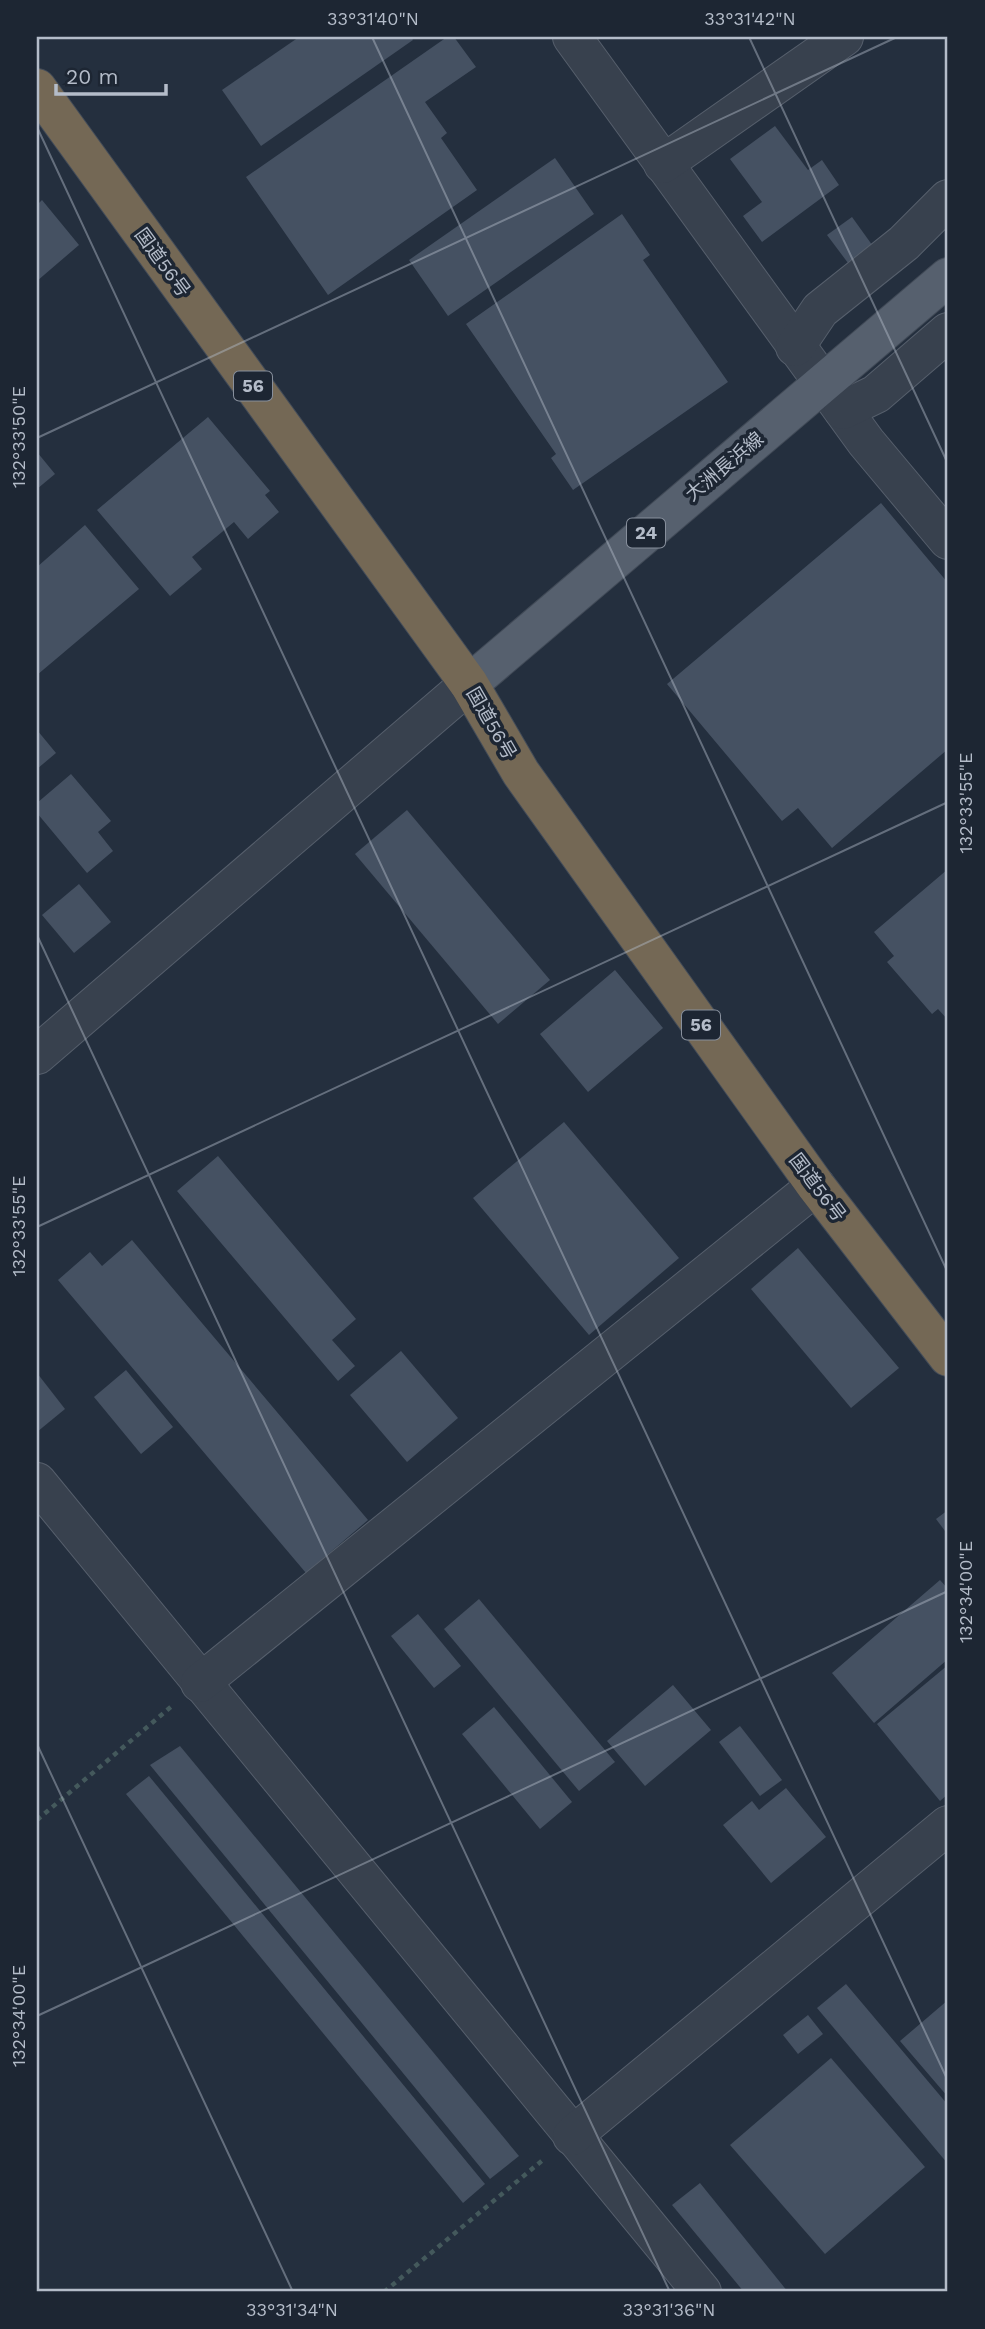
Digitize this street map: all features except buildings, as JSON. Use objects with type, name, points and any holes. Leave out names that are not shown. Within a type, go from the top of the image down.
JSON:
[{"type":"highway","name":"国道56号","points":[[37,88],[470,684],[521,773],[816,1186],[948,1357]]},
{"type":"main road","name":"大洲長浜線","points":[[470,684],[832,396],[948,277]]},
{"type":"street","points":[[572,37],[866,442],[948,540]]},
{"type":"street","points":[[663,164],[844,37]]},
{"type":"street","points":[[795,347],[820,310],[904,243],[948,199]]},
{"type":"street","points":[[832,396],[876,394],[948,332]]},
{"type":"street","points":[[37,1055],[470,684]]},
{"type":"street","points":[[200,1683],[816,1186]]},
{"type":"street","points":[[37,1482],[702,2292]]},
{"type":"street","points":[[572,2136],[948,1825]]},
{"type":"path","points":[[37,1820],[200,1683]]},
{"type":"path","points":[[384,2292],[572,2136]]}]
